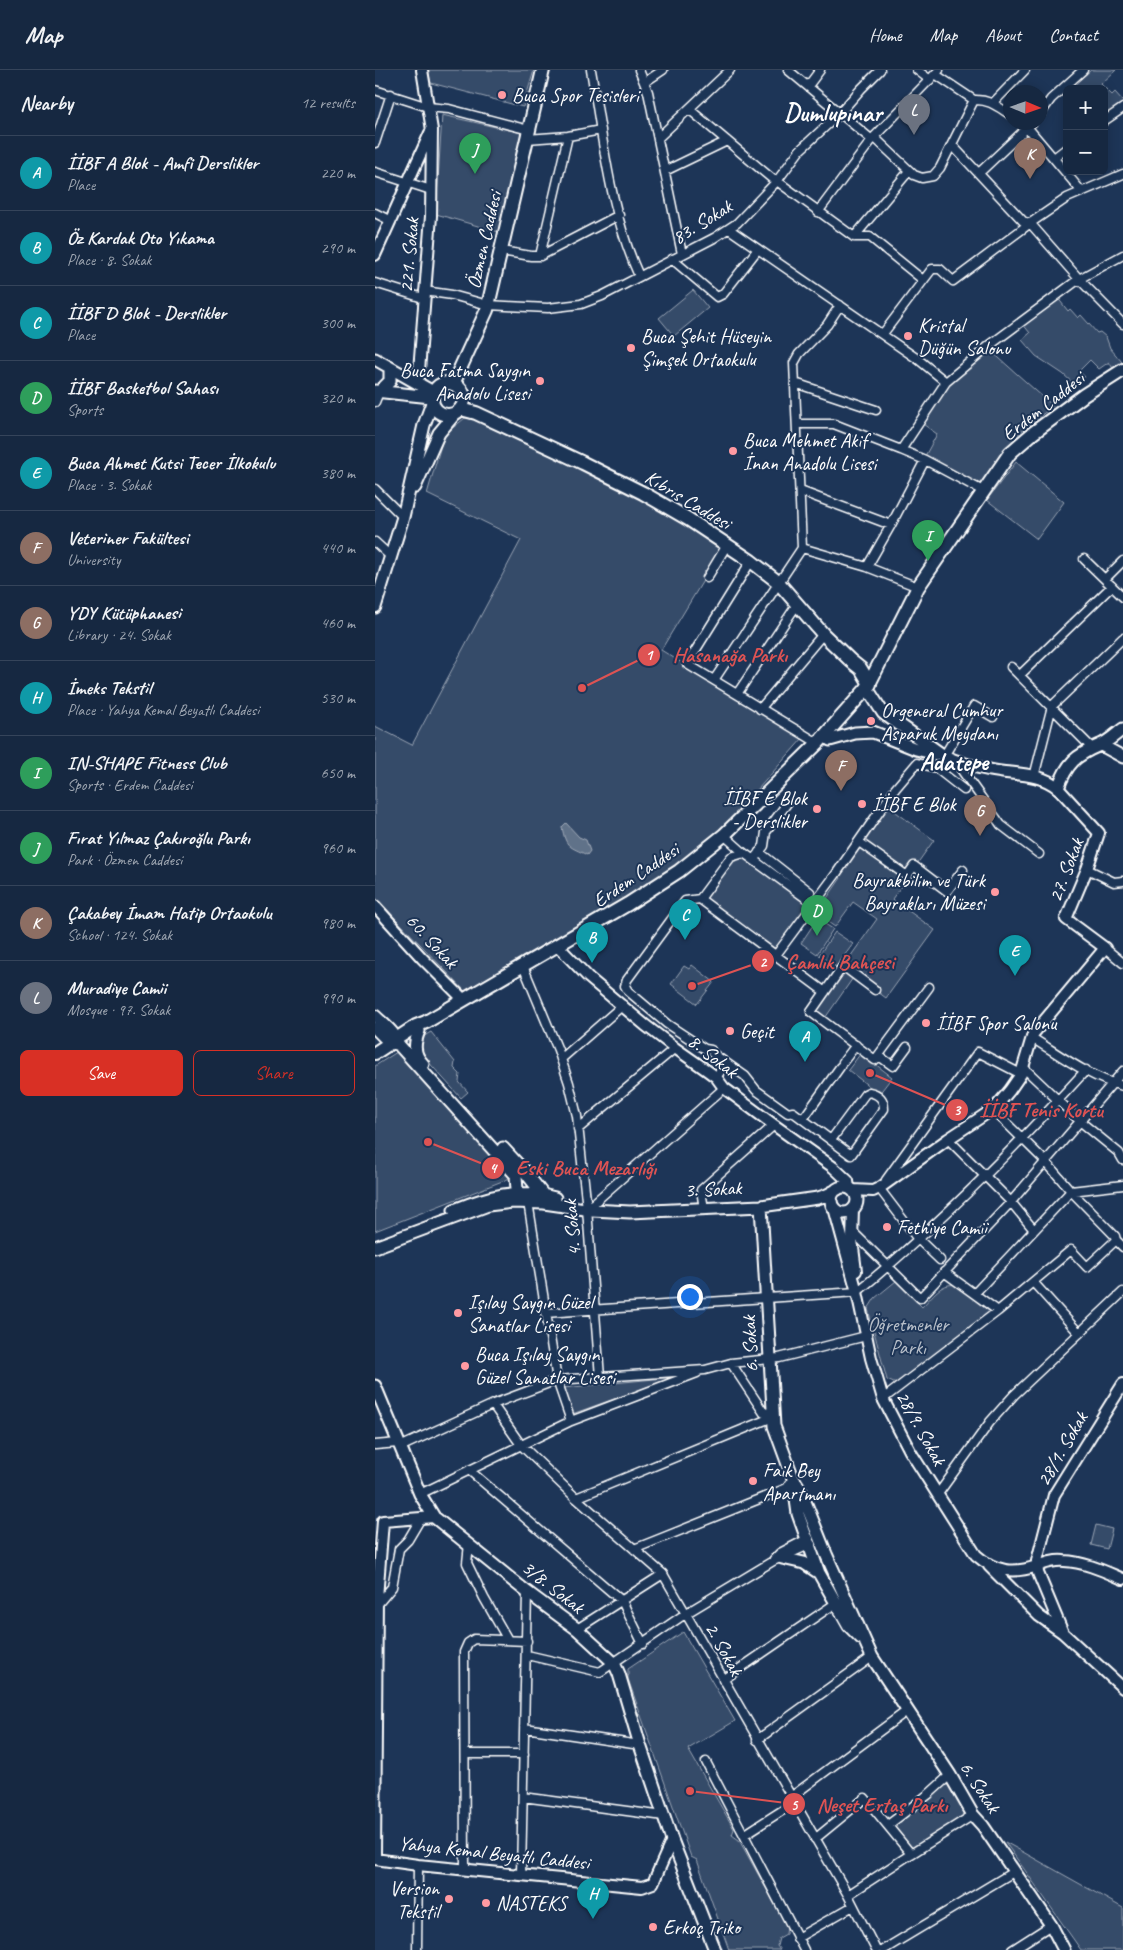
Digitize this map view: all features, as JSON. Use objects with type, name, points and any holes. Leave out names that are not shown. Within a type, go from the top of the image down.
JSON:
[{"type":"main road","name":"Özmen Caddesi","points":[[457,386],[482,332],[528,134],[545,71]]},
{"type":"main road","points":[[375,359],[418,384],[432,398],[438,412],[448,416],[460,408]]},
{"type":"main road","points":[[376,395],[391,381],[390,368]]},
{"type":"main road","name":"Erdem Caddesi","points":[[375,1059],[416,1026],[423,1027],[464,1000],[558,946],[671,876],[724,835],[824,742],[869,688],[919,587],[1010,453],[1033,433],[1084,395],[1123,370]]},
{"type":"main road","points":[[375,607],[403,516],[432,398],[440,384],[445,382],[457,386],[465,397],[460,408],[439,433],[403,516]]},
{"type":"main road","points":[[376,395],[432,398]]},
{"type":"main road","name":"Kıbrıs Caddesi","points":[[460,408],[476,413],[643,493],[688,518],[751,561],[778,582],[823,634],[861,669],[869,688]]},
{"type":"main road","points":[[869,688],[888,708],[894,721],[950,759]]},
{"type":"main road","points":[[824,742],[855,733],[873,732],[916,749],[950,759],[990,770],[1050,781],[1058,788],[1068,765],[1123,729]]},
{"type":"main road","points":[[1096,746],[1123,756]]},
{"type":"main road","points":[[375,1016],[395,1042],[516,1175],[517,1193],[521,1199],[527,1202]]},
{"type":"main road","points":[[423,1027],[415,1046],[418,1059],[526,1173],[544,1196]]},
{"type":"main road","points":[[375,1028],[395,1042]]},
{"type":"main road","name":"Erdem Caddesi","points":[[375,1053],[395,1042]]},
{"type":"main road","points":[[834,1208],[831,1200],[835,1192],[847,1189],[857,1197],[856,1206],[853,1209]]},
{"type":"main road","name":"3. Sokak","points":[[761,1206],[818,1198],[847,1189]]},
{"type":"main road","name":"3. Sokak","points":[[375,1240],[487,1197],[517,1193],[544,1196],[587,1209]]},
{"type":"main road","name":"3. Sokak","points":[[375,1247],[488,1205],[513,1202],[630,1212],[827,1205],[837,1211],[846,1213],[853,1209]]},
{"type":"main road","name":"6. Sokak","points":[[761,1206],[774,1426],[793,1478],[798,1514],[819,1573],[849,1626],[865,1643]]},
{"type":"main road","name":"3/8. Sokak","points":[[375,1386],[420,1494],[434,1517],[527,1592],[577,1629],[614,1663],[673,1840]]},
{"type":"main road","name":"6. Sokak","points":[[793,1478],[800,1489],[872,1657],[950,1775],[973,1816],[983,1826],[1051,1925],[1064,1950]]},
{"type":"main road","points":[[777,1559],[804,1563],[819,1573]]},
{"type":"main road","points":[[673,1840],[715,1950]]},
{"type":"street","name":"221. Sokak","points":[[418,384],[431,190],[431,130],[422,70]]},
{"type":"street","points":[[591,70],[601,130],[619,215],[628,253],[639,276]]},
{"type":"street","points":[[639,70],[645,82],[682,254]]},
{"type":"street","points":[[645,82],[663,70]]},
{"type":"street","points":[[658,138],[730,70]]},
{"type":"street","points":[[788,70],[839,114],[873,139],[918,177],[926,178],[933,176],[940,168],[973,100]]},
{"type":"street","points":[[808,86],[820,70]]},
{"type":"street","name":"83. Sokak","points":[[375,284],[424,294],[452,295],[487,310],[572,306],[602,296],[729,229],[777,182],[800,150],[839,114],[880,70]]},
{"type":"street","points":[[917,70],[935,75],[973,100],[983,99],[993,102],[1003,109]]},
{"type":"street","points":[[993,102],[1025,70]]},
{"type":"street","points":[[1048,104],[1083,70]]},
{"type":"street","points":[[819,212],[873,139],[935,75]]},
{"type":"street","points":[[375,90],[428,107],[449,109],[528,134],[568,136],[601,130]]},
{"type":"street","points":[[375,143],[391,94]]},
{"type":"street","points":[[1108,119],[1123,108]]},
{"type":"street","points":[[689,109],[777,182],[854,237],[870,237],[923,280]]},
{"type":"street","points":[[375,255],[431,130]]},
{"type":"street","points":[[979,173],[1027,130]]},
{"type":"street","points":[[1034,130],[1082,192]]},
{"type":"street","points":[[540,256],[568,136]]},
{"type":"street","points":[[665,171],[727,141]]},
{"type":"street","points":[[952,145],[1023,222],[1030,223],[1079,279],[1123,324]]},
{"type":"street","points":[[1054,158],[1063,151]]},
{"type":"street","points":[[854,237],[909,171]]},
{"type":"street","points":[[375,172],[431,190]]},
{"type":"street","points":[[881,333],[885,331],[929,271],[937,268],[953,281],[1030,223],[1067,198],[1123,174]]},
{"type":"street","points":[[375,213],[391,221]]},
{"type":"street","points":[[501,250],[540,256],[619,215]]},
{"type":"street","points":[[729,229],[881,333],[946,382]]},
{"type":"street","points":[[672,260],[717,296],[723,294],[758,249]]},
{"type":"street","points":[[901,450],[946,382],[990,346],[1079,279],[1123,254]]},
{"type":"street","points":[[714,680],[802,548],[794,363],[796,358],[827,325],[840,305]]},
{"type":"street","points":[[795,383],[876,410]]},
{"type":"street","points":[[797,424],[834,424],[925,460],[983,491]]},
{"type":"street","points":[[867,567],[925,460]]},
{"type":"street","points":[[375,489],[403,516]]},
{"type":"street","points":[[800,491],[891,525]]},
{"type":"street","points":[[375,542],[390,556]]},
{"type":"street","points":[[707,578],[727,545]]},
{"type":"street","points":[[802,548],[867,567],[919,587]]},
{"type":"street","points":[[1084,559],[1123,597]]},
{"type":"street","points":[[751,561],[687,664],[760,709],[824,742]]},
{"type":"street","points":[[1105,579],[1123,561]]},
{"type":"street","points":[[1020,675],[1112,586]]},
{"type":"street","points":[[737,694],[798,603]]},
{"type":"street","points":[[760,709],[823,634]]},
{"type":"street","points":[[1034,777],[1052,706],[1123,638]]},
{"type":"street","points":[[1011,667],[1096,746]]},
{"type":"street","points":[[993,717],[974,706],[950,759],[1001,826],[1039,854]]},
{"type":"street","points":[[776,955],[859,842],[895,789],[917,763],[936,768],[964,790]]},
{"type":"street","name":"27. Sokak","points":[[1058,788],[1099,833],[1087,870],[1066,918],[1105,948]]},
{"type":"street","points":[[754,859],[764,846],[766,832],[789,802]]},
{"type":"street","points":[[724,835],[744,853],[814,904]]},
{"type":"street","points":[[859,842],[907,876],[914,866],[947,891],[963,870]]},
{"type":"street","points":[[759,852],[810,892]]},
{"type":"street","points":[[700,899],[731,857],[744,853]]},
{"type":"street","points":[[1087,870],[1114,882],[1123,890]]},
{"type":"street","points":[[1114,882],[1123,881]]},
{"type":"street","points":[[825,992],[700,899],[685,901],[627,980],[625,986],[628,991],[667,1024],[745,1076],[756,1090],[787,1113],[793,1112],[851,1155],[884,1108],[884,1102],[881,1098],[869,1092],[865,1094],[831,1140]]},
{"type":"street","name":"60. Sokak","points":[[375,906],[422,958],[464,1000]]},
{"type":"street","name":"8. Sokak","points":[[558,946],[589,978],[675,1048],[716,1077],[724,1088],[811,1150],[837,1171],[848,1181],[847,1189]]},
{"type":"street","points":[[880,1188],[948,1139],[993,1110],[1010,1090],[1022,1071],[1033,1034],[1105,948],[1123,962]]},
{"type":"street","name":"4. Sokak","points":[[523,966],[561,1059],[569,1083],[578,1129],[587,1209],[600,1377]]},
{"type":"street","points":[[875,990],[843,966],[811,1012],[875,1060],[929,987]]},
{"type":"street","points":[[561,1059],[623,1005]]},
{"type":"street","points":[[1031,1038],[1086,1070],[1114,1084],[1123,1086]]},
{"type":"street","points":[[803,1119],[855,1045]]},
{"type":"street","points":[[879,1056],[893,1066],[907,1047]]},
{"type":"street","points":[[578,1129],[675,1048]]},
{"type":"street","points":[[705,1069],[711,1052]]},
{"type":"street","points":[[880,1188],[978,1052],[1022,1071],[1059,1100],[1081,1122],[1119,1153],[1123,1160]]},
{"type":"street","points":[[716,1077],[726,1064]]},
{"type":"street","points":[[545,1312],[857,1292],[986,1176],[1086,1070]]},
{"type":"street","points":[[852,1231],[919,1298],[1011,1202],[1114,1084],[1123,1071]]},
{"type":"street","points":[[587,1209],[724,1088]]},
{"type":"street","points":[[993,1110],[1046,1162],[1123,1247]]},
{"type":"street","points":[[704,1209],[701,1190],[774,1125]]},
{"type":"street","points":[[948,1139],[1011,1202],[1034,1230]]},
{"type":"street","points":[[975,1293],[1071,1191],[1123,1185]]},
{"type":"street","points":[[880,1188],[917,1238],[940,1260]]},
{"type":"street","name":"3. Sokak","points":[[847,1189],[873,1191],[880,1188]]},
{"type":"street","points":[[527,1202],[557,1380],[571,1421]]},
{"type":"street","name":"28/9. Sokak","points":[[834,1208],[883,1399],[910,1451],[977,1555],[1039,1616],[1063,1633],[1123,1688]]},
{"type":"street","name":"28/9. Sokak","points":[[853,1209],[852,1231],[857,1292]]},
{"type":"street","points":[[883,1399],[998,1311],[1071,1250],[1087,1267],[1116,1240]]},
{"type":"street","points":[[944,1272],[998,1311]]},
{"type":"street","points":[[1033,1282],[1079,1333]]},
{"type":"street","points":[[938,1494],[989,1422],[1014,1395],[1123,1292]]},
{"type":"street","points":[[420,1494],[571,1421],[705,1370],[731,1363],[771,1358],[866,1336]]},
{"type":"street","points":[[731,1363],[764,1412],[773,1415]]},
{"type":"street","points":[[375,1445],[399,1445],[493,1404],[557,1380],[705,1370]]},
{"type":"street","name":"28/1. Sokak","points":[[1038,1566],[1037,1561],[1054,1495],[1123,1384]]},
{"type":"street","name":"2. Sokak","points":[[493,1404],[521,1445],[577,1498],[663,1574],[848,1895],[877,1950]]},
{"type":"street","points":[[577,1498],[773,1415]]},
{"type":"street","points":[[469,1470],[621,1601],[643,1644]]},
{"type":"street","points":[[634,1549],[787,1488],[793,1478]]},
{"type":"street","points":[[375,1858],[379,1522],[434,1517]]},
{"type":"street","points":[[377,1600],[392,1587],[399,1549],[409,1540],[421,1518]]},
{"type":"street","points":[[527,1655],[600,1672],[685,1614],[819,1536]]},
{"type":"street","points":[[469,1544],[467,1563],[508,1640]]},
{"type":"street","points":[[987,1565],[1014,1571],[1052,1562],[1074,1562],[1087,1565],[1123,1580]]},
{"type":"street","name":"28/9. Sokak","points":[[1038,1566],[1038,1572],[1063,1633]]},
{"type":"street","points":[[577,1629],[663,1574]]},
{"type":"street","points":[[521,1875],[527,1592]]},
{"type":"street","points":[[723,1680],[836,1604]]},
{"type":"street","points":[[465,1870],[464,1652],[468,1643],[474,1639],[527,1641]]},
{"type":"street","points":[[757,1740],[872,1657]]},
{"type":"street","points":[[744,1835],[793,1800],[908,1710]]},
{"type":"street","points":[[525,1728],[640,1745]]},
{"type":"street","points":[[465,1754],[524,1754]]},
{"type":"street","points":[[706,1762],[804,1950]]},
{"type":"street","points":[[887,1825],[929,1794],[950,1775]]},
{"type":"street","points":[[523,1797],[664,1816]]},
{"type":"street","points":[[815,1839],[865,1798],[911,1854]]},
{"type":"street","points":[[848,1895],[973,1816]]},
{"type":"street","name":"Yahya Kemal Beyatlı Caddesi","points":[[375,1858],[418,1865],[642,1887],[653,1883],[673,1840]]},
{"type":"street","points":[[417,1950],[418,1865]]},
{"type":"street","points":[[883,1950],[1015,1872]]},
{"type":"street","points":[[797,1938],[853,1906]]},
{"type":"street","points":[[1012,1950],[1051,1925]]},
{"type":"green space","name":"Buca Spor Tesisleri","points":[[428,70],[534,70],[523,107],[431,83]]},
{"type":"green space","points":[[1091,70],[1116,70],[1102,85],[1074,85]]},
{"type":"green space","points":[[1108,91],[1112,95],[1115,92],[1123,101],[1123,105],[1108,116]]},
{"type":"green space","points":[[442,115],[522,133],[499,232],[436,214]]},
{"type":"green space","points":[[693,290],[708,308],[674,336],[659,318]]},
{"type":"green space","points":[[1057,297],[1068,311],[1070,309],[1078,318],[1081,315],[1097,333],[1100,332],[1106,337],[1110,348],[1122,362],[1114,370],[1109,362],[1099,369],[1090,360],[1079,371],[1085,377],[1074,384],[1063,374],[1036,356],[1022,340],[1030,333],[1022,323]]},
{"type":"green space","points":[[990,350],[1053,406],[1020,432],[980,487],[925,456],[937,434],[920,422],[946,386]]},
{"type":"green space","points":[[465,418],[478,419],[576,464],[683,521],[724,546],[661,650],[803,738],[720,832],[675,867],[626,900],[465,991],[375,897],[375,726],[412,745],[521,540],[427,494],[444,435]]},
{"type":"green space","points":[[1016,462],[1064,502],[1037,539],[987,500]]},
{"type":"green space","points":[[885,804],[934,840],[892,899],[935,930],[886,998],[855,975],[823,1021],[811,1012],[877,919],[853,902],[835,927],[816,914],[841,878],[836,874]]},
{"type":"green space","points":[[744,853],[814,904],[776,955],[700,899],[731,857]]},
{"type":"green space","points":[[817,919],[833,929],[817,954],[801,943]]},
{"type":"green space","points":[[835,932],[853,944],[836,967],[819,955]]},
{"type":"green space","points":[[692,965],[714,982],[697,1004],[671,984],[684,966],[689,969]]},
{"type":"green space","points":[[431,1032],[455,1062],[454,1068],[460,1074],[459,1082],[468,1092],[461,1098],[422,1053],[420,1046],[422,1040]]},
{"type":"green space","points":[[400,1050],[508,1172],[510,1178],[375,1231],[375,1066]]},
{"type":"green space","points":[[861,1053],[892,1077],[879,1094],[848,1070]]},
{"type":"green space","name":"Öğretmenler Parkı","points":[[896,1281],[922,1307],[941,1288],[956,1285],[990,1312],[896,1384],[887,1380],[868,1309],[875,1298]]},
{"type":"green space","points":[[675,1377],[572,1414],[563,1388]]},
{"type":"green space","points":[[1096,1525],[1112,1529],[1107,1549],[1091,1545]]},
{"type":"green space","points":[[683,1632],[735,1721],[688,1749],[734,1829],[732,1835],[739,1840],[787,1926],[786,1934],[779,1938],[777,1946],[780,1950],[729,1950],[697,1860],[691,1857],[628,1679],[628,1669]]},
{"type":"green space","points":[[948,1783],[967,1816],[913,1850],[891,1826]]},
{"type":"green space","points":[[1005,1842],[1123,1908],[1123,1950],[1081,1950]]},
{"type":"shaded area","points":[[566,823],[579,837],[586,840],[590,851],[587,855],[572,848],[567,843],[562,827]]},
{"type":"place","name":"Buca Spor Tesisleri","points":[[502,95]]},
{"type":"place","name":"Muradiye Camii","points":[[914,135]]},
{"type":"place","name":"Fırat Yılmaz Çakıroğlu Parkı","points":[[475,174]]},
{"type":"place","name":"Çakabey İmam Hatip Ortaokulu","points":[[1030,179]]},
{"type":"place","name":"Kristal Düğün Salonu","points":[[908,336]]},
{"type":"place","name":"Buca Şehit Hüseyin Şimşek Ortaokulu","points":[[631,348]]},
{"type":"place","name":"Buca Fatma Saygın Anadolu Lisesi","points":[[540,381]]},
{"type":"place","name":"Buca Mehmet Akif İnan Anadolu Lisesi","points":[[733,451]]},
{"type":"place","name":"IN-SHAPE Fitness Club","points":[[928,561]]},
{"type":"place","name":"Hasanağa Parkı","points":[[582,688]]},
{"type":"place","name":"Orgeneral Cumhur Asparuk Meydanı","points":[[871,721]]},
{"type":"place","name":"Veteriner Fakültesi","points":[[841,791]]},
{"type":"place","name":"İİBF E Blok","points":[[862,804]]},
{"type":"place","name":"İİBF E Blok - Derslikler","points":[[817,809]]},
{"type":"place","name":"YDY Kütüphanesi","points":[[980,836]]},
{"type":"place","name":"Bayrakbilim ve Türk Bayrakları Müzesi","points":[[995,892]]},
{"type":"place","name":"İİBF Basketbol Sahası","points":[[817,936]]},
{"type":"place","name":"İİBF D Blok - Derslikler","points":[[685,940]]},
{"type":"place","name":"Öz Kardak Oto Yıkama","points":[[592,963]]},
{"type":"place","name":"Buca Ahmet Kutsi Tecer İlkokulu","points":[[1015,976]]},
{"type":"place","name":"Çamlık Bahçesi","points":[[692,986]]},
{"type":"place","name":"İİBF Spor Salonu","points":[[926,1023]]},
{"type":"place","name":"Geçit","points":[[730,1031]]},
{"type":"place","name":"İİBF A Blok - Amfi Derslikler","points":[[805,1062]]},
{"type":"place","name":"İİBF Tenis Kortu","points":[[870,1073]]},
{"type":"place","name":"Eski Buca Mezarlığı","points":[[428,1142]]},
{"type":"place","name":"Fethiye Camii","points":[[887,1227]]},
{"type":"place","name":"Işılay Saygın Güzel Sanatlar Lisesi","points":[[458,1313]]},
{"type":"place","name":"Buca Işılay Saygın Güzel Sanatlar Lisesi","points":[[465,1366]]},
{"type":"place","name":"Faik Bey Apartmanı","points":[[753,1481]]},
{"type":"place","name":"Neşet Ertaş Parkı","points":[[690,1791]]},
{"type":"place","name":"Version Tekstil","points":[[449,1899]]},
{"type":"place","name":"NASTEKS","points":[[486,1903]]},
{"type":"place","name":"İmeks Tekstil","points":[[593,1919]]},
{"type":"place","name":"Erkoç Triko","points":[[653,1927]]},
{"type":"district","name":"Dumlupınar","points":[[833,113]]},
{"type":"district","name":"Adatepe","points":[[954,762]]}]
